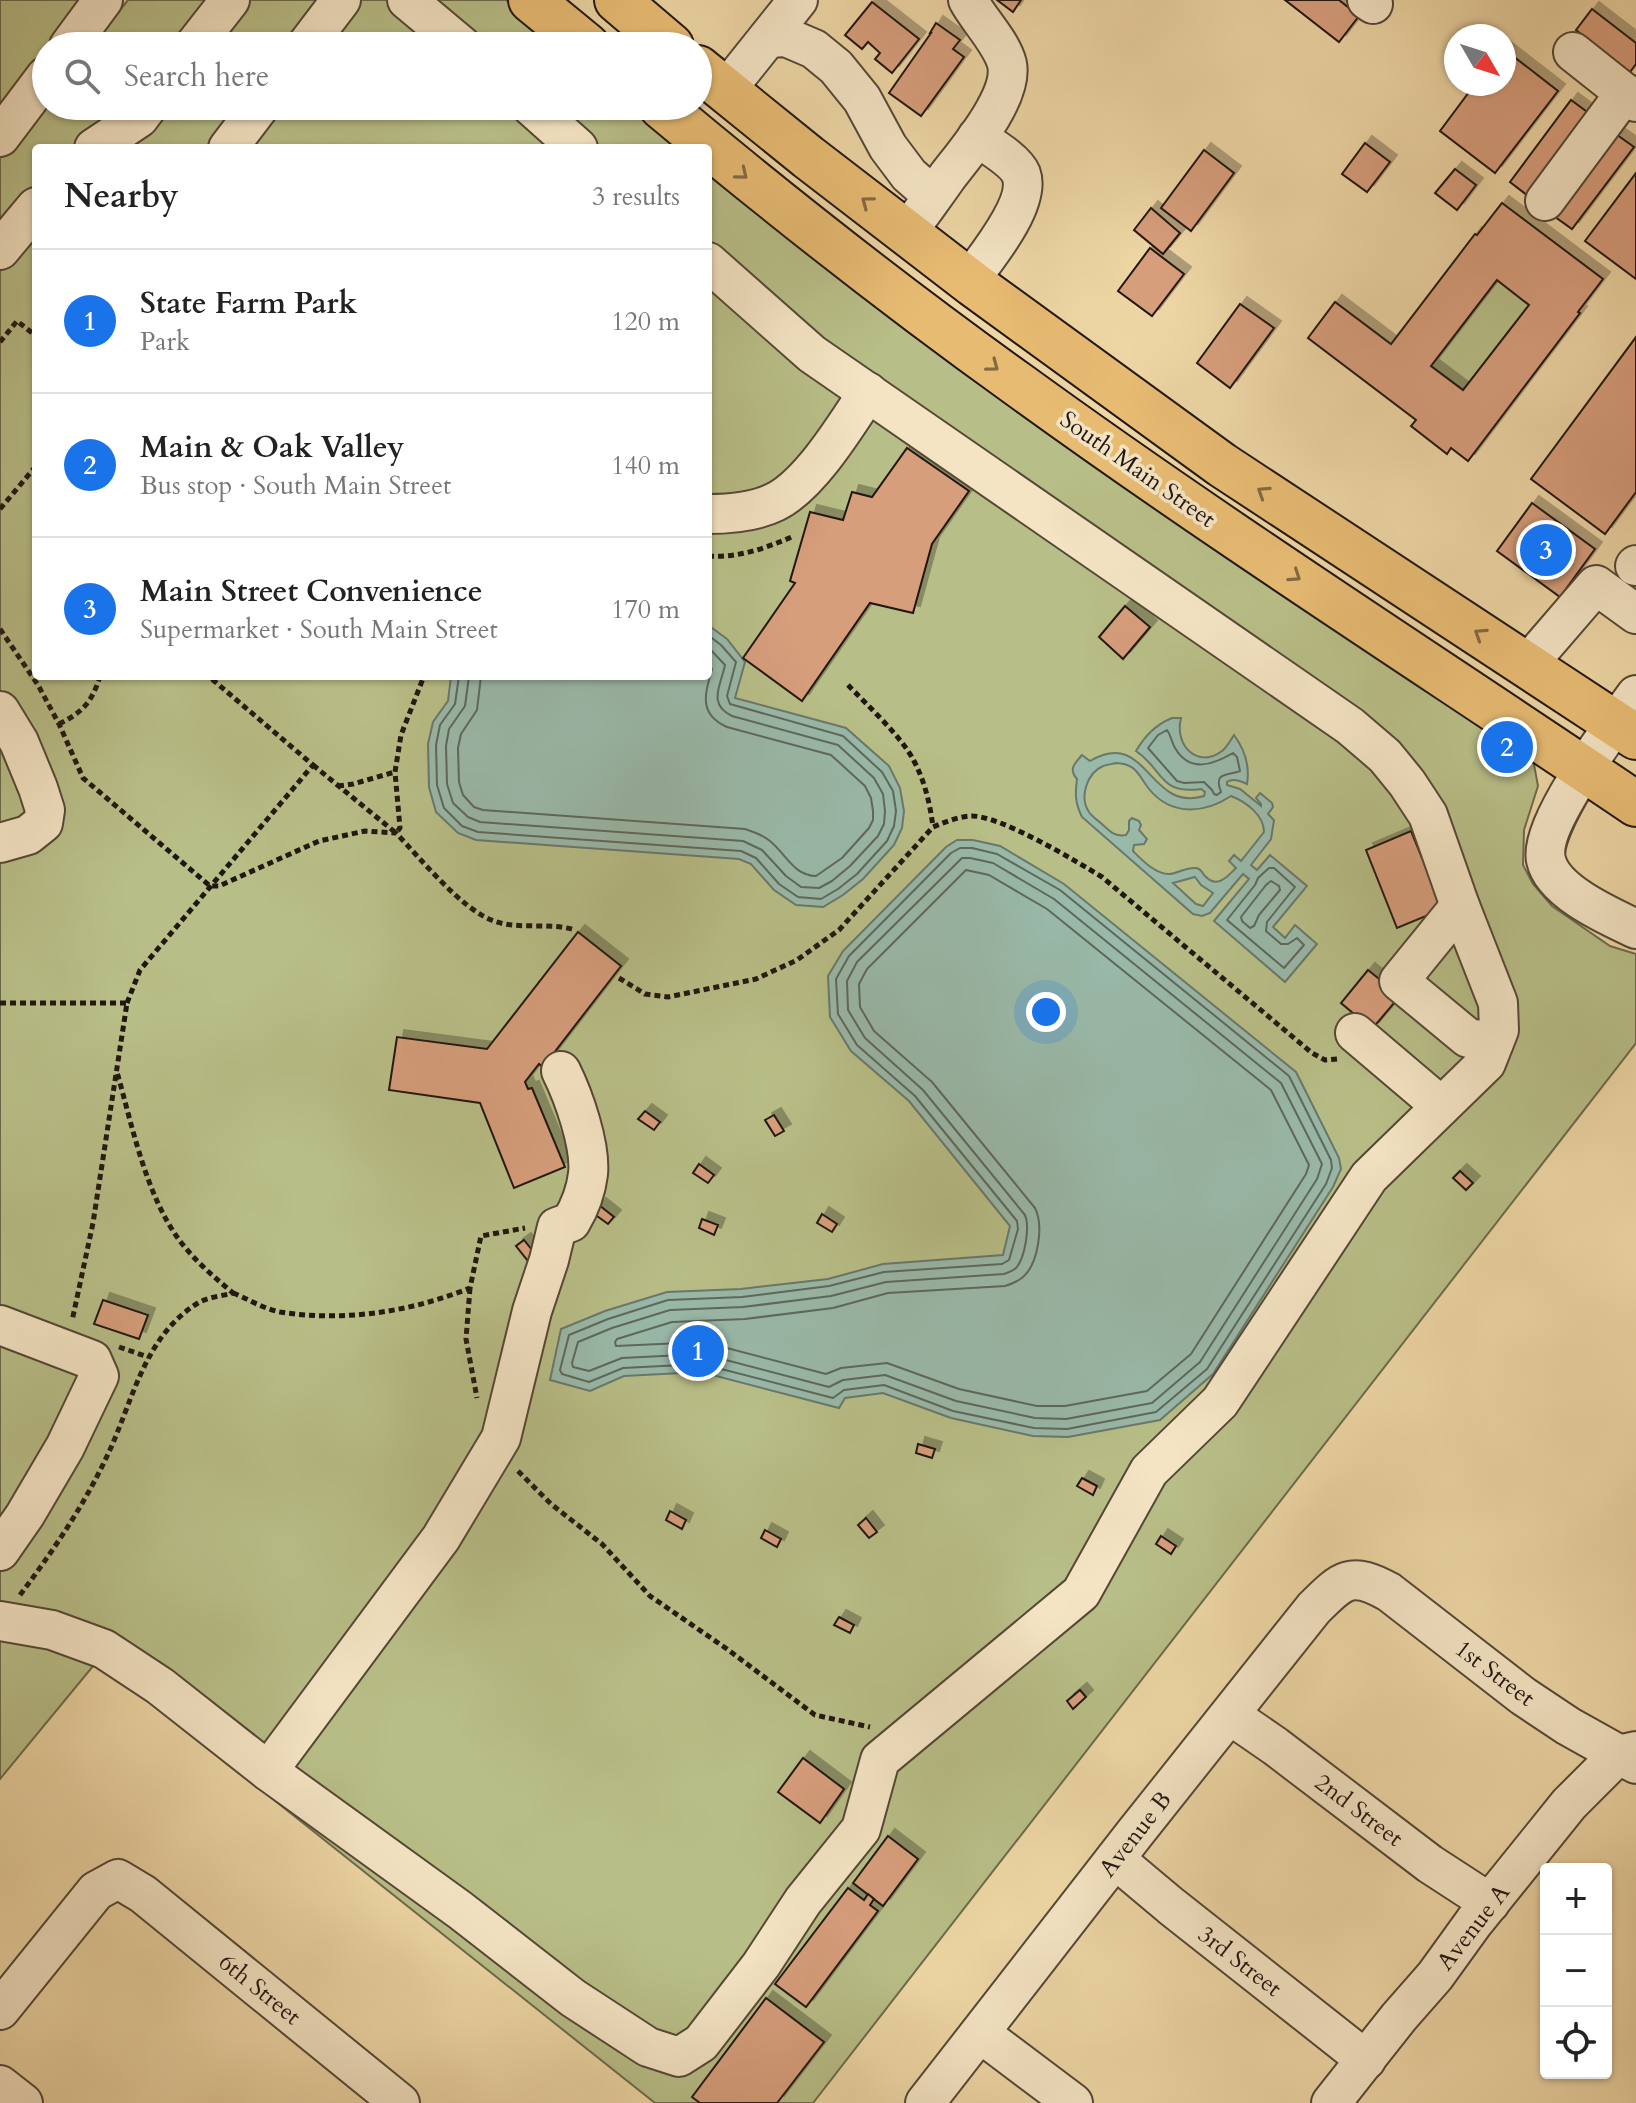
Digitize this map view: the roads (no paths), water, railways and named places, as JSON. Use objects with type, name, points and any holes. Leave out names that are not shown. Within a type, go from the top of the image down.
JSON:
[{"type":"highway","points":[[531,0],[570,32]]},
{"type":"highway","points":[[617,0],[655,32]]},
{"type":"highway","points":[[712,79],[971,282],[1222,465],[1527,665],[1629,719]]},
{"type":"highway","name":"South Main Street","points":[[678,120],[706,144]]},
{"type":"highway","name":"South Main Street","points":[[712,149],[843,254],[1018,385],[1196,509],[1636,804]]},
{"type":"highway","points":[[941,327],[971,282]]},
{"type":"street","points":[[79,32],[103,0]]},
{"type":"street","points":[[205,32],[230,0]]},
{"type":"street","points":[[317,32],[341,0]]},
{"type":"street","points":[[407,0],[445,32]]},
{"type":"street","points":[[712,79],[768,38],[798,0]]},
{"type":"street","points":[[907,233],[989,121],[1007,73],[1001,51],[968,0]]},
{"type":"street","points":[[768,38],[786,37],[814,49],[836,67],[862,99],[888,147],[909,175],[933,196]]},
{"type":"street","points":[[1545,201],[1630,98],[1573,52]]},
{"type":"street","points":[[0,137],[32,95]]},
{"type":"street","points":[[100,144],[136,120]]},
{"type":"street","points":[[231,144],[249,120]]},
{"type":"street","points":[[547,120],[574,144]]},
{"type":"street","points":[[971,282],[1008,226],[1023,185],[1020,172],[1003,155],[977,137]]},
{"type":"street","points":[[0,249],[32,212]]},
{"type":"street","points":[[8,1610],[104,1649],[160,1686],[268,1771],[460,1910],[573,1998],[648,2047],[679,2057],[701,2043],[761,1965],[803,1901],[861,1829],[880,1760],[1081,1593],[1149,1471],[1220,1402],[1369,1177],[1486,1063],[1499,1030],[1498,1003],[1428,815],[1385,756],[1350,726],[812,354],[712,266]]},
{"type":"street","points":[[712,514],[750,510],[775,502],[791,492],[814,467],[868,392]]},
{"type":"street","points":[[1527,665],[1596,585],[1636,614]]},
{"type":"street","points":[[0,711],[19,742],[45,810],[43,823],[28,835],[0,843]]},
{"type":"street","points":[[1629,719],[1584,768],[1551,827],[1546,839],[1546,859],[1563,886],[1582,901],[1636,929]]},
{"type":"street","points":[[1460,906],[1399,981],[1468,1038],[1494,1042]]},
{"type":"street","points":[[1360,1038],[1441,1106]]},
{"type":"street","points":[[268,1771],[441,1538],[501,1438],[532,1311],[557,1227],[571,1222],[576,1214],[588,1172],[583,1133],[572,1094],[561,1071]]},
{"type":"street","points":[[0,1325],[92,1360],[99,1376],[65,1447],[0,1551]]},
{"type":"street","name":"Avenue B","points":[[925,2103],[1314,1608],[1338,1586],[1358,1579]]},
{"type":"street","name":"1st Street","points":[[1358,1579],[1374,1583],[1389,1592],[1523,1696],[1568,1726],[1630,1757]]},
{"type":"street","name":"2nd Street","points":[[1230,1715],[1430,1864],[1490,1903]]},
{"type":"street","name":"Avenue A","points":[[1331,2103],[1569,1804],[1630,1757]]},
{"type":"street","name":"3rd Street","points":[[1115,1859],[1366,2060]]},
{"type":"street","name":"6th Street","points":[[0,2010],[96,1891],[118,1879],[143,1894],[400,2103]]},
{"type":"street","points":[[980,2033],[1073,2103]]},
{"type":"street","points":[[0,2085],[23,2103]]},
{"type":"water","points":[[712,628],[727,639],[745,662],[735,698],[846,728],[889,766],[900,788],[904,811],[902,828],[894,845],[863,879],[823,907],[796,905],[774,890],[751,864],[739,859],[476,840],[458,833],[436,812],[429,787],[428,744],[433,722],[448,701],[451,680],[712,680]]},
{"type":"water","points":[[1181,718],[1181,738],[1190,752],[1197,756],[1213,756],[1222,751],[1234,735],[1246,758],[1247,784],[1231,780],[1227,785],[1240,789],[1261,806],[1256,798],[1260,793],[1272,803],[1268,814],[1274,820],[1271,839],[1251,865],[1257,870],[1270,855],[1307,886],[1273,927],[1285,938],[1295,925],[1317,944],[1285,982],[1214,921],[1249,879],[1243,874],[1210,913],[1202,916],[1193,914],[1082,817],[1073,769],[1082,755],[1090,761],[1109,753],[1124,755],[1137,762],[1171,793],[1185,798],[1204,796],[1205,792],[1201,789],[1187,790],[1169,785],[1136,751],[1151,732],[1166,721]],"holes":[[[1116,763],[1133,768],[1158,798],[1177,808],[1199,809],[1231,796],[1258,815],[1264,832],[1241,861],[1234,855],[1229,861],[1236,868],[1218,882],[1209,880],[1196,868],[1170,874],[1160,872],[1133,851],[1134,845],[1144,844],[1147,839],[1139,830],[1139,821],[1132,818],[1126,835],[1116,835],[1092,816],[1086,806],[1086,786],[1093,774],[1103,766]],[[1195,877],[1213,893],[1203,906],[1196,904],[1173,883]]]},
{"type":"water","points":[[957,840],[1000,846],[1064,884],[1296,1072],[1339,1158],[1341,1169],[1333,1187],[1213,1374],[1160,1420],[1068,1437],[1033,1436],[951,1418],[883,1393],[845,1398],[839,1408],[701,1372],[624,1376],[590,1391],[550,1380],[561,1329],[605,1311],[667,1292],[741,1289],[828,1279],[883,1264],[1003,1255],[1010,1226],[909,1101],[851,1051],[830,1017],[828,976],[843,951],[946,847]]},
{"type":"place","name":"Main Street Convenience","points":[[1546,550]]},
{"type":"place","name":"Main & Oak Valley","points":[[1507,747]]},
{"type":"place","name":"State Farm Park","points":[[698,1351]]}]
